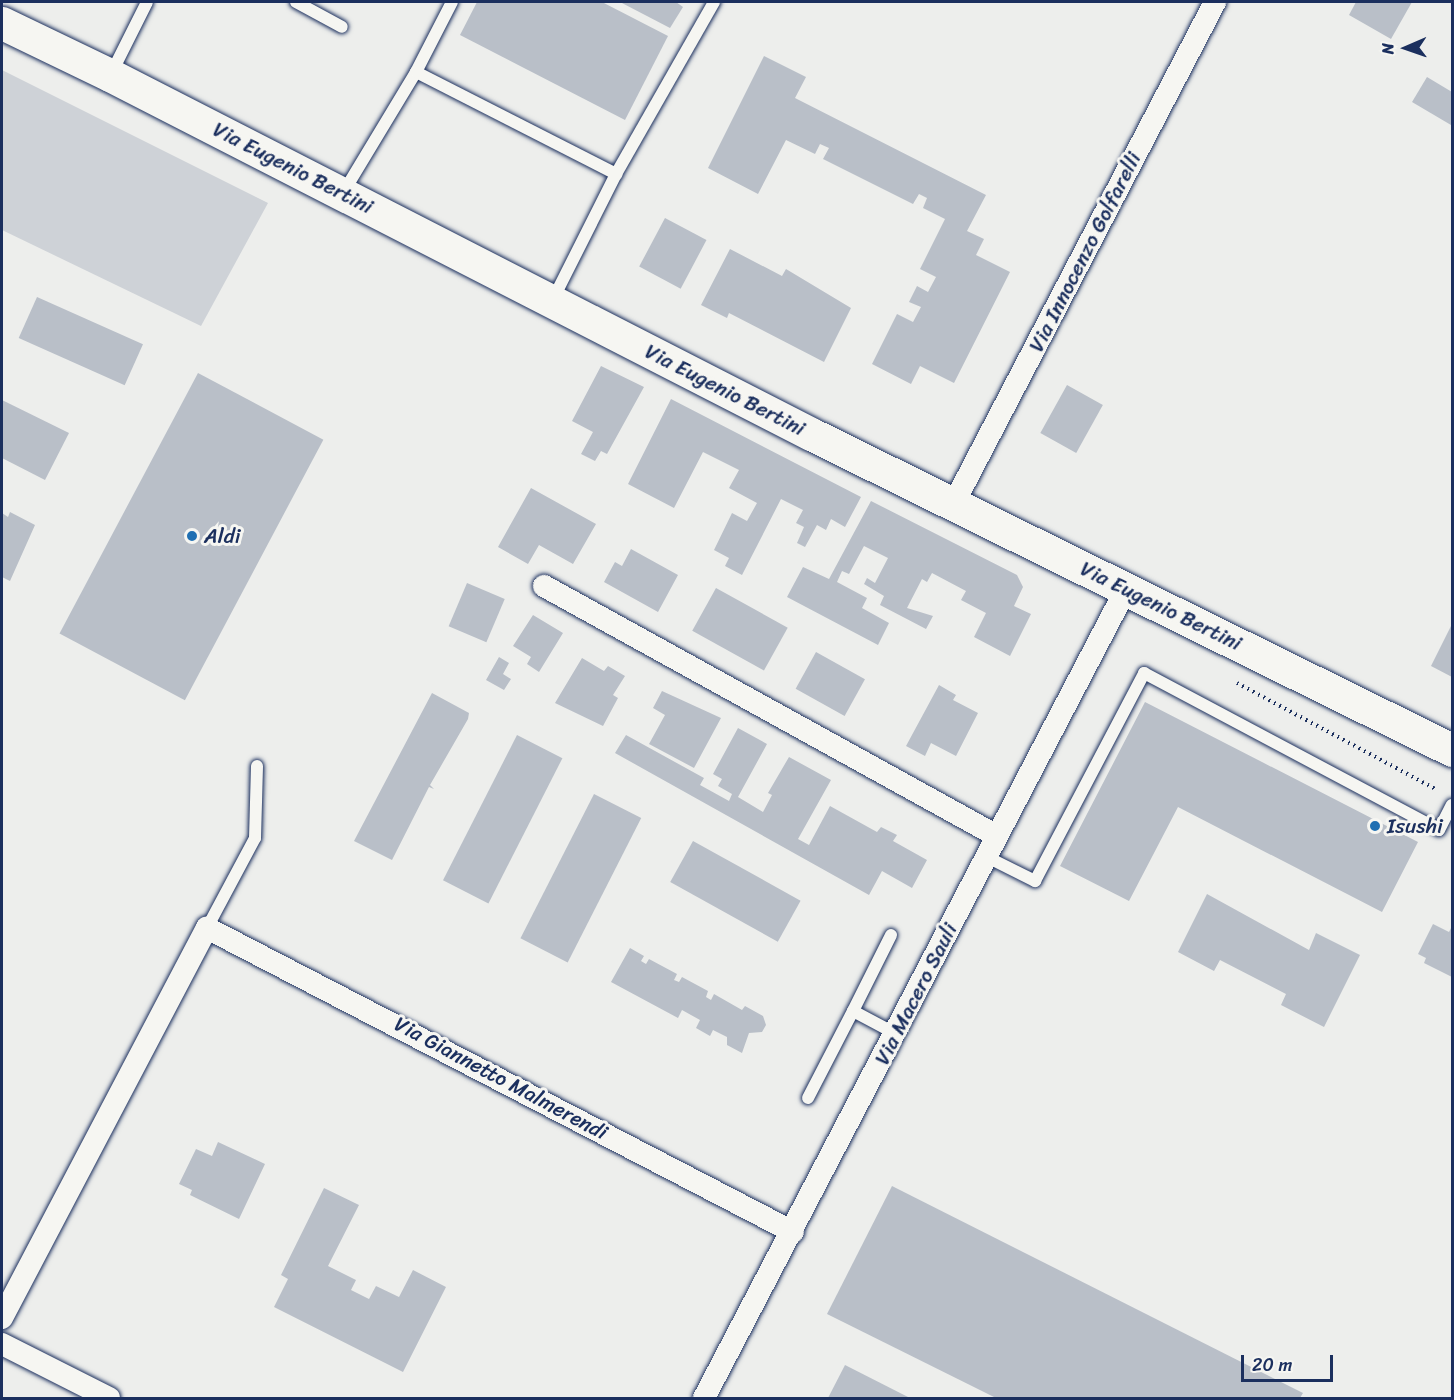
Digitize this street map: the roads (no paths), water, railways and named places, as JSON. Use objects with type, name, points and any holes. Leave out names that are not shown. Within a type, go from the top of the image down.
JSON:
[{"type":"main road","name":"Via Eugenio Bertini","points":[[2,23],[110,75],[954,504],[1452,750]]},
{"type":"street","name":"Via Innocenzo Golfarelli","points":[[954,504],[1215,2]]},
{"type":"street","points":[[544,586],[997,836]]},
{"type":"street","name":"Via Macero Sauli","points":[[704,1398],[793,1232],[1126,589]]},
{"type":"street","points":[[2,1318],[207,928]]},
{"type":"street","name":"Via Giannetto Malmerendi","points":[[207,928],[793,1232]]},
{"type":"street","points":[[2,1344],[109,1398]]},
{"type":"lane","points":[[110,75],[147,2]]},
{"type":"lane","points":[[296,2],[342,27]]},
{"type":"lane","points":[[342,193],[416,72],[452,2]]},
{"type":"lane","points":[[552,300],[616,174],[714,2]]},
{"type":"lane","points":[[416,72],[616,174]]},
{"type":"lane","points":[[987,857],[1035,881],[1144,674],[1439,830],[1452,804]]},
{"type":"lane","points":[[207,928],[255,838],[257,766]]},
{"type":"lane","points":[[808,1098],[891,934]]},
{"type":"lane","points":[[853,1011],[896,1034]]},
{"type":"place","name":"Aldi","points":[[192,536]]},
{"type":"place","name":"Isushi","points":[[1375,826]]}]
